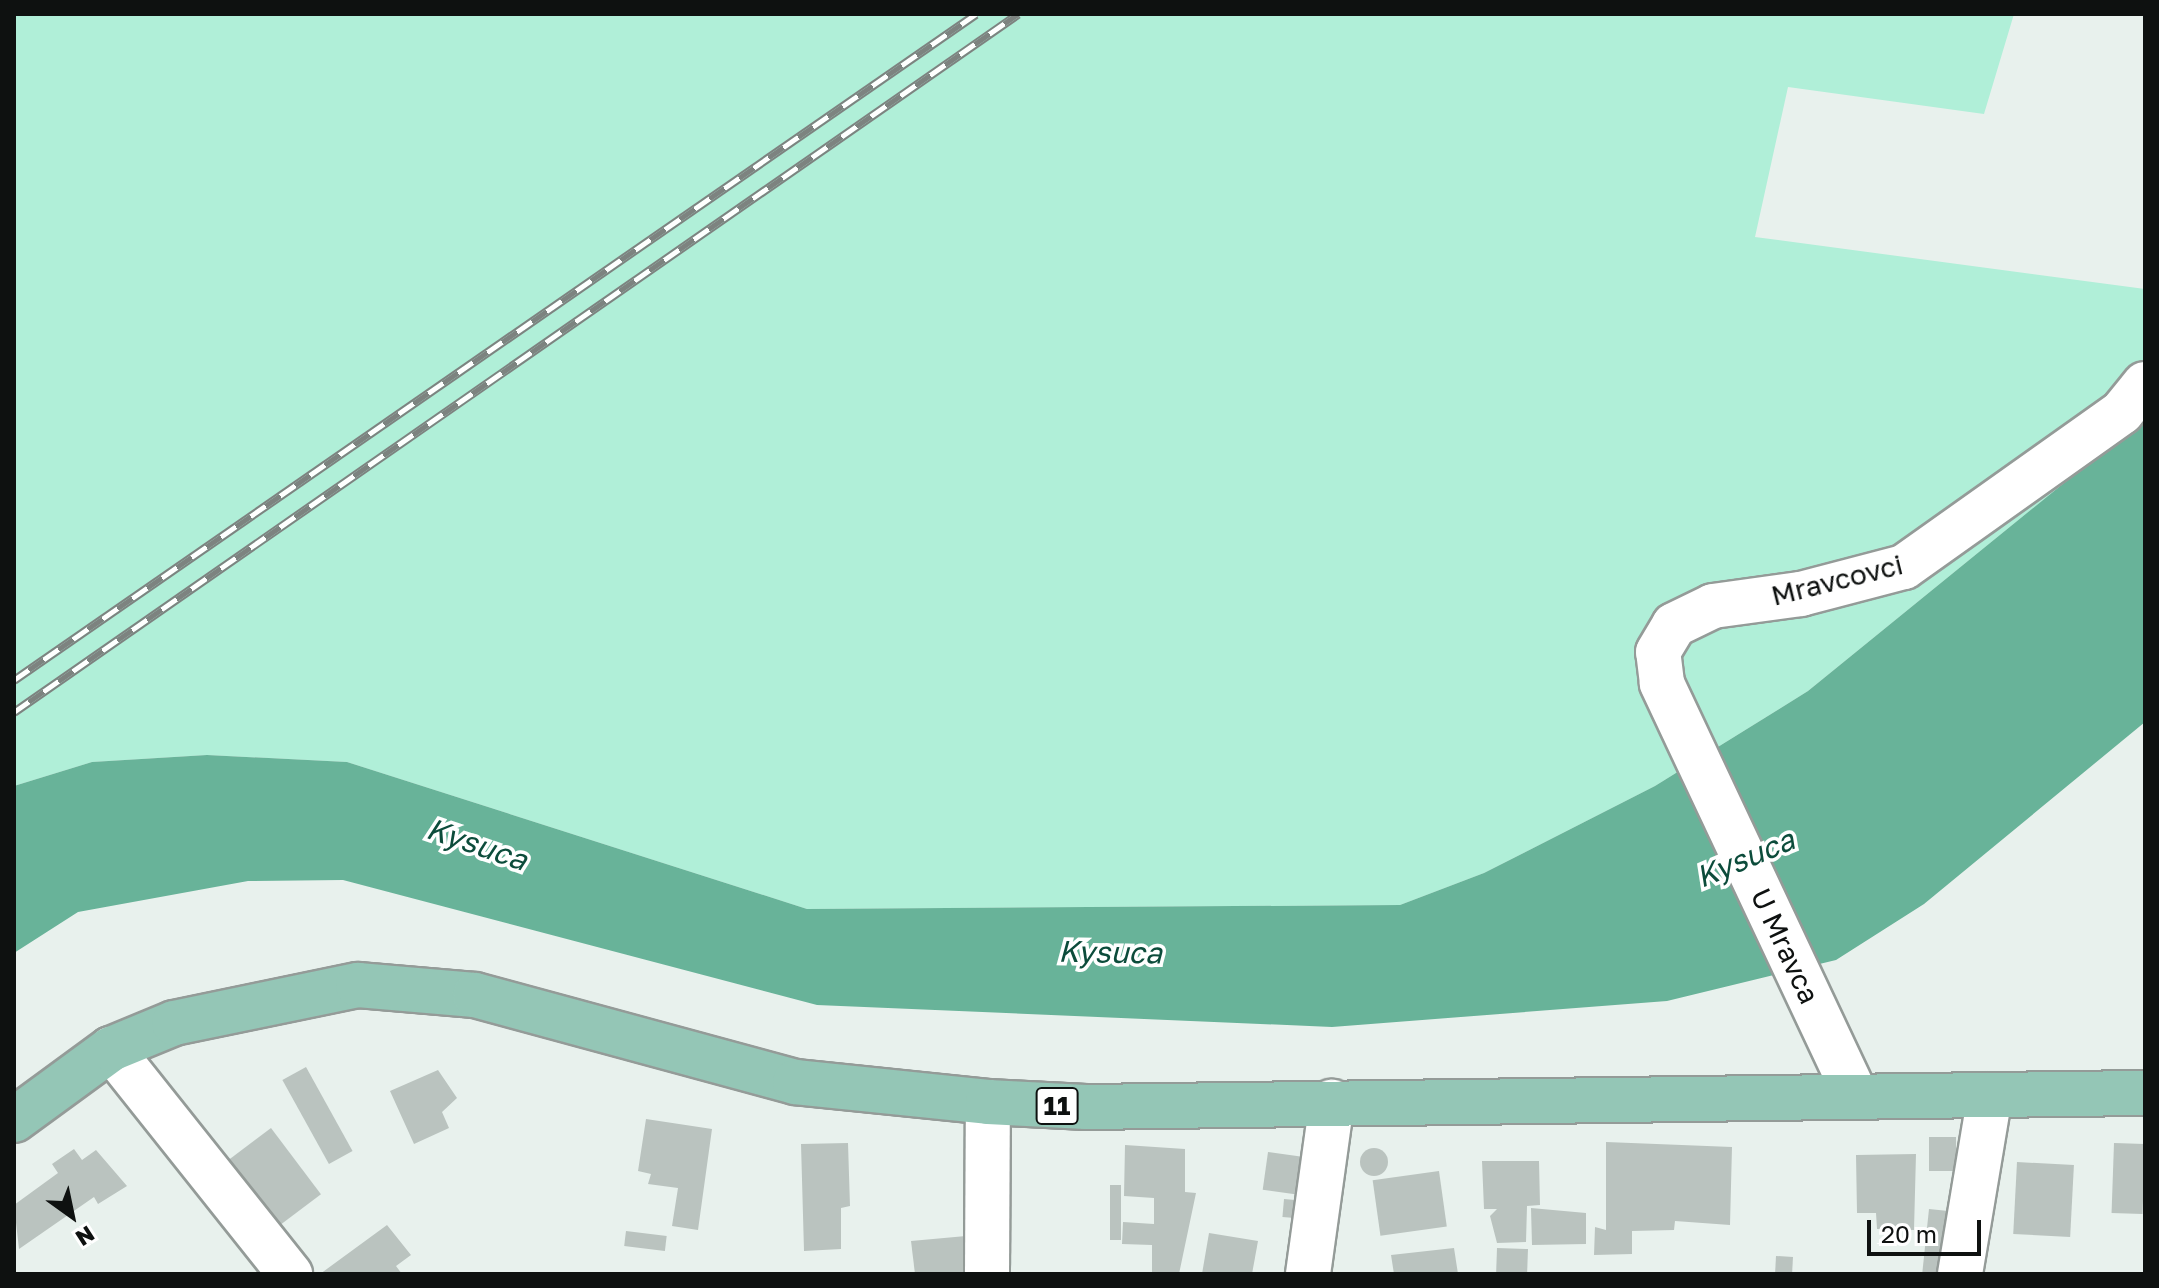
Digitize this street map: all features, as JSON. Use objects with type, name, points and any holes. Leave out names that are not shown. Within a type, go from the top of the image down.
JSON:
[{"type":"main road","name":"11","points":[[14,1120],[111,1049],[174,1023],[290,994],[416,988],[475,995],[795,1082],[988,1102],[1332,1102],[2145,1093]]},
{"type":"street","name":"Mravcovci","points":[[1680,721],[1662,683],[1658,652],[1674,625],[1713,606],[1801,594],[1904,567],[2122,412],[2145,384]]},
{"type":"street","name":"U Mravca","points":[[1680,721],[1855,1094]]},
{"type":"street","points":[[111,1049],[290,1274]]},
{"type":"street","points":[[1960,1274],[1990,1095]]},
{"type":"street","points":[[987,1274],[988,1102]]},
{"type":"street","points":[[1308,1274],[1332,1102]]},
{"type":"shaded area","points":[[14,14],[2014,14],[1984,114],[1788,87],[1755,237],[2145,289],[2145,417],[1808,691],[1655,786],[1484,873],[1400,905],[807,909],[347,762],[207,755],[92,762],[14,786]]},
{"type":"water","name":"Kysuca","points":[[2145,417],[2145,722],[1924,904],[1836,960],[1667,1001],[1332,1027],[817,1005],[343,880],[248,881],[78,912],[14,953],[14,786],[92,762],[207,755],[347,762],[807,909],[1400,905],[1484,873],[1655,786],[1808,691]]},
{"type":"building","points":[[306,1067],[353,1151],[329,1164],[282,1080]]},
{"type":"building","points":[[438,1070],[457,1098],[442,1112],[449,1128],[414,1144],[390,1091]]},
{"type":"building","points":[[646,1119],[712,1129],[698,1230],[672,1226],[678,1188],[648,1184],[651,1174],[638,1171]]},
{"type":"building","points":[[271,1128],[321,1194],[270,1233],[220,1167]]},
{"type":"building","points":[[1929,1137],[1956,1137],[1956,1171],[1929,1171]]},
{"type":"building","points":[[1606,1142],[1732,1147],[1730,1225],[1675,1221],[1674,1230],[1632,1231],[1632,1254],[1594,1255],[1595,1227],[1606,1230]]},
{"type":"building","points":[[848,1143],[850,1206],[841,1208],[841,1249],[804,1251],[801,1144]]},
{"type":"building","points":[[2114,1143],[2145,1144],[2143,1214],[2112,1213]]},
{"type":"building","points":[[1125,1145],[1185,1149],[1185,1192],[1196,1193],[1179,1274],[1152,1274],[1152,1245],[1122,1244],[1123,1222],[1154,1224],[1154,1198],[1124,1196]]},
{"type":"building","points":[[1374,1148],[1384,1152],[1388,1162],[1384,1172],[1374,1176],[1364,1172],[1360,1162],[1364,1152]]},
{"type":"building","points":[[74,1149],[82,1160],[96,1150],[127,1186],[98,1204],[94,1197],[19,1249],[14,1205],[58,1173],[52,1164]]},
{"type":"building","points":[[1268,1152],[1317,1159],[1311,1196],[1263,1190]]},
{"type":"building","points":[[1916,1154],[1914,1230],[1877,1229],[1876,1213],[1857,1213],[1856,1155]]},
{"type":"building","points":[[1482,1161],[1539,1161],[1540,1205],[1527,1206],[1526,1242],[1497,1243],[1490,1216],[1497,1209],[1484,1209]]},
{"type":"building","points":[[2017,1162],[2074,1165],[2070,1237],[2013,1234]]},
{"type":"building","points":[[1439,1171],[1447,1226],[1380,1236],[1373,1180]]},
{"type":"building","points":[[1110,1185],[1121,1185],[1121,1240],[1110,1240]]},
{"type":"building","points":[[1284,1199],[1306,1201],[1304,1219],[1282,1217]]},
{"type":"building","points":[[1531,1208],[1586,1213],[1586,1244],[1532,1245]]},
{"type":"building","points":[[1929,1209],[1958,1212],[1951,1274],[1922,1274]]},
{"type":"building","points":[[387,1225],[411,1255],[396,1266],[402,1274],[320,1274]]},
{"type":"building","points":[[626,1231],[667,1236],[665,1251],[624,1246]]},
{"type":"building","points":[[1209,1233],[1258,1241],[1252,1274],[1202,1274]]},
{"type":"building","points":[[966,1236],[969,1274],[915,1274],[911,1241]]},
{"type":"building","points":[[1454,1248],[1458,1274],[1394,1274],[1391,1255]]},
{"type":"building","points":[[1497,1248],[1528,1249],[1527,1274],[1496,1274]]},
{"type":"building","points":[[1776,1256],[1793,1257],[1792,1274],[1775,1274]]},
{"type":"railway","points":[[14,680],[976,14]]},
{"type":"railway","points":[[14,712],[1018,14]]}]
